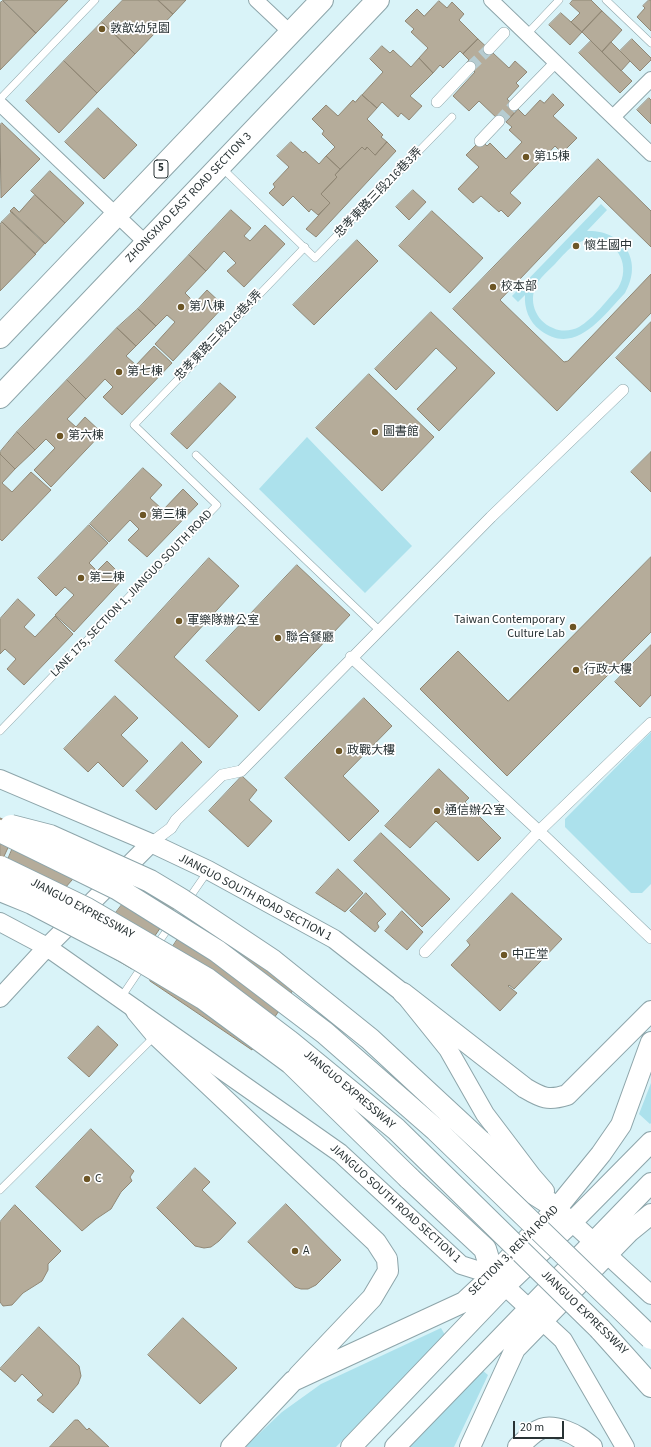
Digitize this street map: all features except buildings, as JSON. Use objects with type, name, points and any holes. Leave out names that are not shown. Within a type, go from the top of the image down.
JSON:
[{"type":"main road","name":"5","points":[[0,337],[322,0]]},
{"type":"main road","name":"ZHONGXIAO EAST ROAD SECTION 3","points":[[0,397],[378,0]]},
{"type":"main road","points":[[0,824],[50,836],[150,881],[180,899],[273,962],[370,1039],[535,1194],[565,1215]]},
{"type":"main road","points":[[0,831],[118,889],[217,951],[324,1033],[436,1130],[651,1338]]},
{"type":"main road","name":"JIANGUO EXPRESSWAY","points":[[0,867],[88,909],[206,978],[290,1042],[396,1129],[600,1329],[651,1376]]},
{"type":"main road","points":[[0,890],[32,903],[126,952],[203,998],[291,1063],[409,1178],[485,1249],[499,1281]]},
{"type":"main road","points":[[403,993],[526,1088],[538,1096],[553,1100],[567,1095],[651,1011]]},
{"type":"main road","points":[[136,1011],[156,1036],[376,1242],[387,1259],[388,1271],[372,1298],[293,1381]]},
{"type":"main road","name":"SECTION 3, REN’AI ROAD","points":[[565,1215],[601,1154],[621,1125],[651,1042]]},
{"type":"main road","name":"SECTION 3, REN’AI ROAD","points":[[351,1447],[499,1281],[565,1215],[651,1142]]},
{"type":"main road","points":[[395,1447],[536,1315],[600,1249],[651,1183]]},
{"type":"main road","points":[[600,1249],[629,1232],[651,1214]]},
{"type":"main road","name":"SECTION 3, REN’AI ROAD","points":[[231,1447],[293,1381],[464,1302],[499,1281]]},
{"type":"main road","points":[[470,1447],[515,1349],[536,1315]]},
{"type":"main road","points":[[600,1329],[651,1386]]},
{"type":"main road","points":[[518,1447],[539,1430],[553,1426],[579,1436],[592,1447]]},
{"type":"street","points":[[256,0],[291,33]]},
{"type":"street","points":[[491,0],[651,154]]},
{"type":"street","points":[[489,49],[504,33]]},
{"type":"street","points":[[514,106],[556,62]]},
{"type":"street","points":[[437,102],[470,67]]},
{"type":"street","points":[[613,117],[651,78]]},
{"type":"street","points":[[0,104],[146,244]]},
{"type":"street","points":[[480,141],[499,121]]},
{"type":"street","points":[[0,998],[47,947],[151,843],[171,828],[176,820],[222,776],[241,771],[351,657],[623,390]]},
{"type":"street","points":[[351,657],[539,831],[651,938]]},
{"type":"street","points":[[425,952],[539,831],[651,723]]},
{"type":"street","name":"JIANGUO SOUTH ROAD SECTION 1","points":[[0,779],[151,843],[208,870],[334,939],[403,993],[448,1049],[485,1114],[565,1215],[651,1295]]},
{"type":"street","name":"JIANGUO SOUTH ROAD SECTION 1","points":[[0,922],[47,947],[340,1153],[461,1265],[499,1281],[563,1340],[625,1447]]},
{"type":"lane","points":[[0,99],[95,0]]},
{"type":"lane","points":[[527,34],[560,0]]},
{"type":"lane","points":[[606,0],[651,43]]},
{"type":"lane","name":"忠孝東路三段216巷3弄","points":[[305,247],[315,258],[452,116]]},
{"type":"lane","points":[[220,166],[305,247]]},
{"type":"lane","name":"忠孝東路三段216巷4弄","points":[[134,425],[305,247]]},
{"type":"lane","name":"LANE 175, SECTION 1, JIANGUO SOUTH ROAD","points":[[0,731],[217,506],[134,425]]},
{"type":"lane","points":[[196,455],[379,630]]},
{"type":"lane","points":[[120,999],[208,870]]},
{"type":"lane","points":[[0,1190],[156,1036]]},
{"type":"lane","points":[[557,1293],[584,1265]]},
{"type":"shaded area","points":[[601,204],[607,210],[587,231],[600,232],[620,241],[627,249],[631,259],[632,269],[630,281],[625,293],[598,322],[576,336],[565,339],[553,337],[536,327],[530,319],[526,310],[525,295],[518,302],[512,296]],"holes":[[[594,239],[603,241],[616,250],[623,264],[622,280],[618,288],[595,314],[579,327],[570,330],[563,330],[547,325],[537,315],[533,302],[533,295],[538,282],[572,247],[582,241]]]},
{"type":"shaded area","points":[[307,437],[412,546],[365,593],[259,489]]},
{"type":"shaded area","points":[[651,732],[651,884],[642,893],[631,893],[565,827],[565,819]]},
{"type":"shaded area","points":[[651,1083],[651,1123],[650,1124],[639,1114]]},
{"type":"shaded area","points":[[441,1328],[445,1335],[336,1447],[245,1447],[282,1412],[321,1384]]},
{"type":"shaded area","points":[[482,1370],[488,1375],[454,1447],[407,1447]]},
{"type":"tunnel","points":[[470,67],[489,49]]},
{"type":"tunnel","points":[[499,121],[514,105]]},
{"type":"place","name":"敦歆幼兒園","points":[[102,29]]},
{"type":"place","name":"第15棟","points":[[526,157]]},
{"type":"place","name":"懷生國中","points":[[576,246]]},
{"type":"place","name":"校本部","points":[[493,287]]},
{"type":"place","name":"第八棟","points":[[181,307]]},
{"type":"place","name":"第七棟","points":[[119,372]]},
{"type":"place","name":"圖書館","points":[[375,432]]},
{"type":"place","name":"第六棟","points":[[60,436]]},
{"type":"place","name":"第三棟","points":[[143,515]]},
{"type":"place","name":"第二棟","points":[[81,578]]},
{"type":"place","name":"軍樂隊辦公室","points":[[179,621]]},
{"type":"place","name":"Taiwan Contemporary Culture Lab","points":[[573,627]]},
{"type":"place","name":"聯合餐廳","points":[[278,638]]},
{"type":"place","name":"行政大樓","points":[[576,670]]},
{"type":"place","name":"政戰大樓","points":[[339,751]]},
{"type":"place","name":"通信辦公室","points":[[437,811]]},
{"type":"place","name":"中正堂","points":[[504,955]]},
{"type":"place","name":"C","points":[[87,1179]]},
{"type":"place","name":"A","points":[[295,1251]]}]
